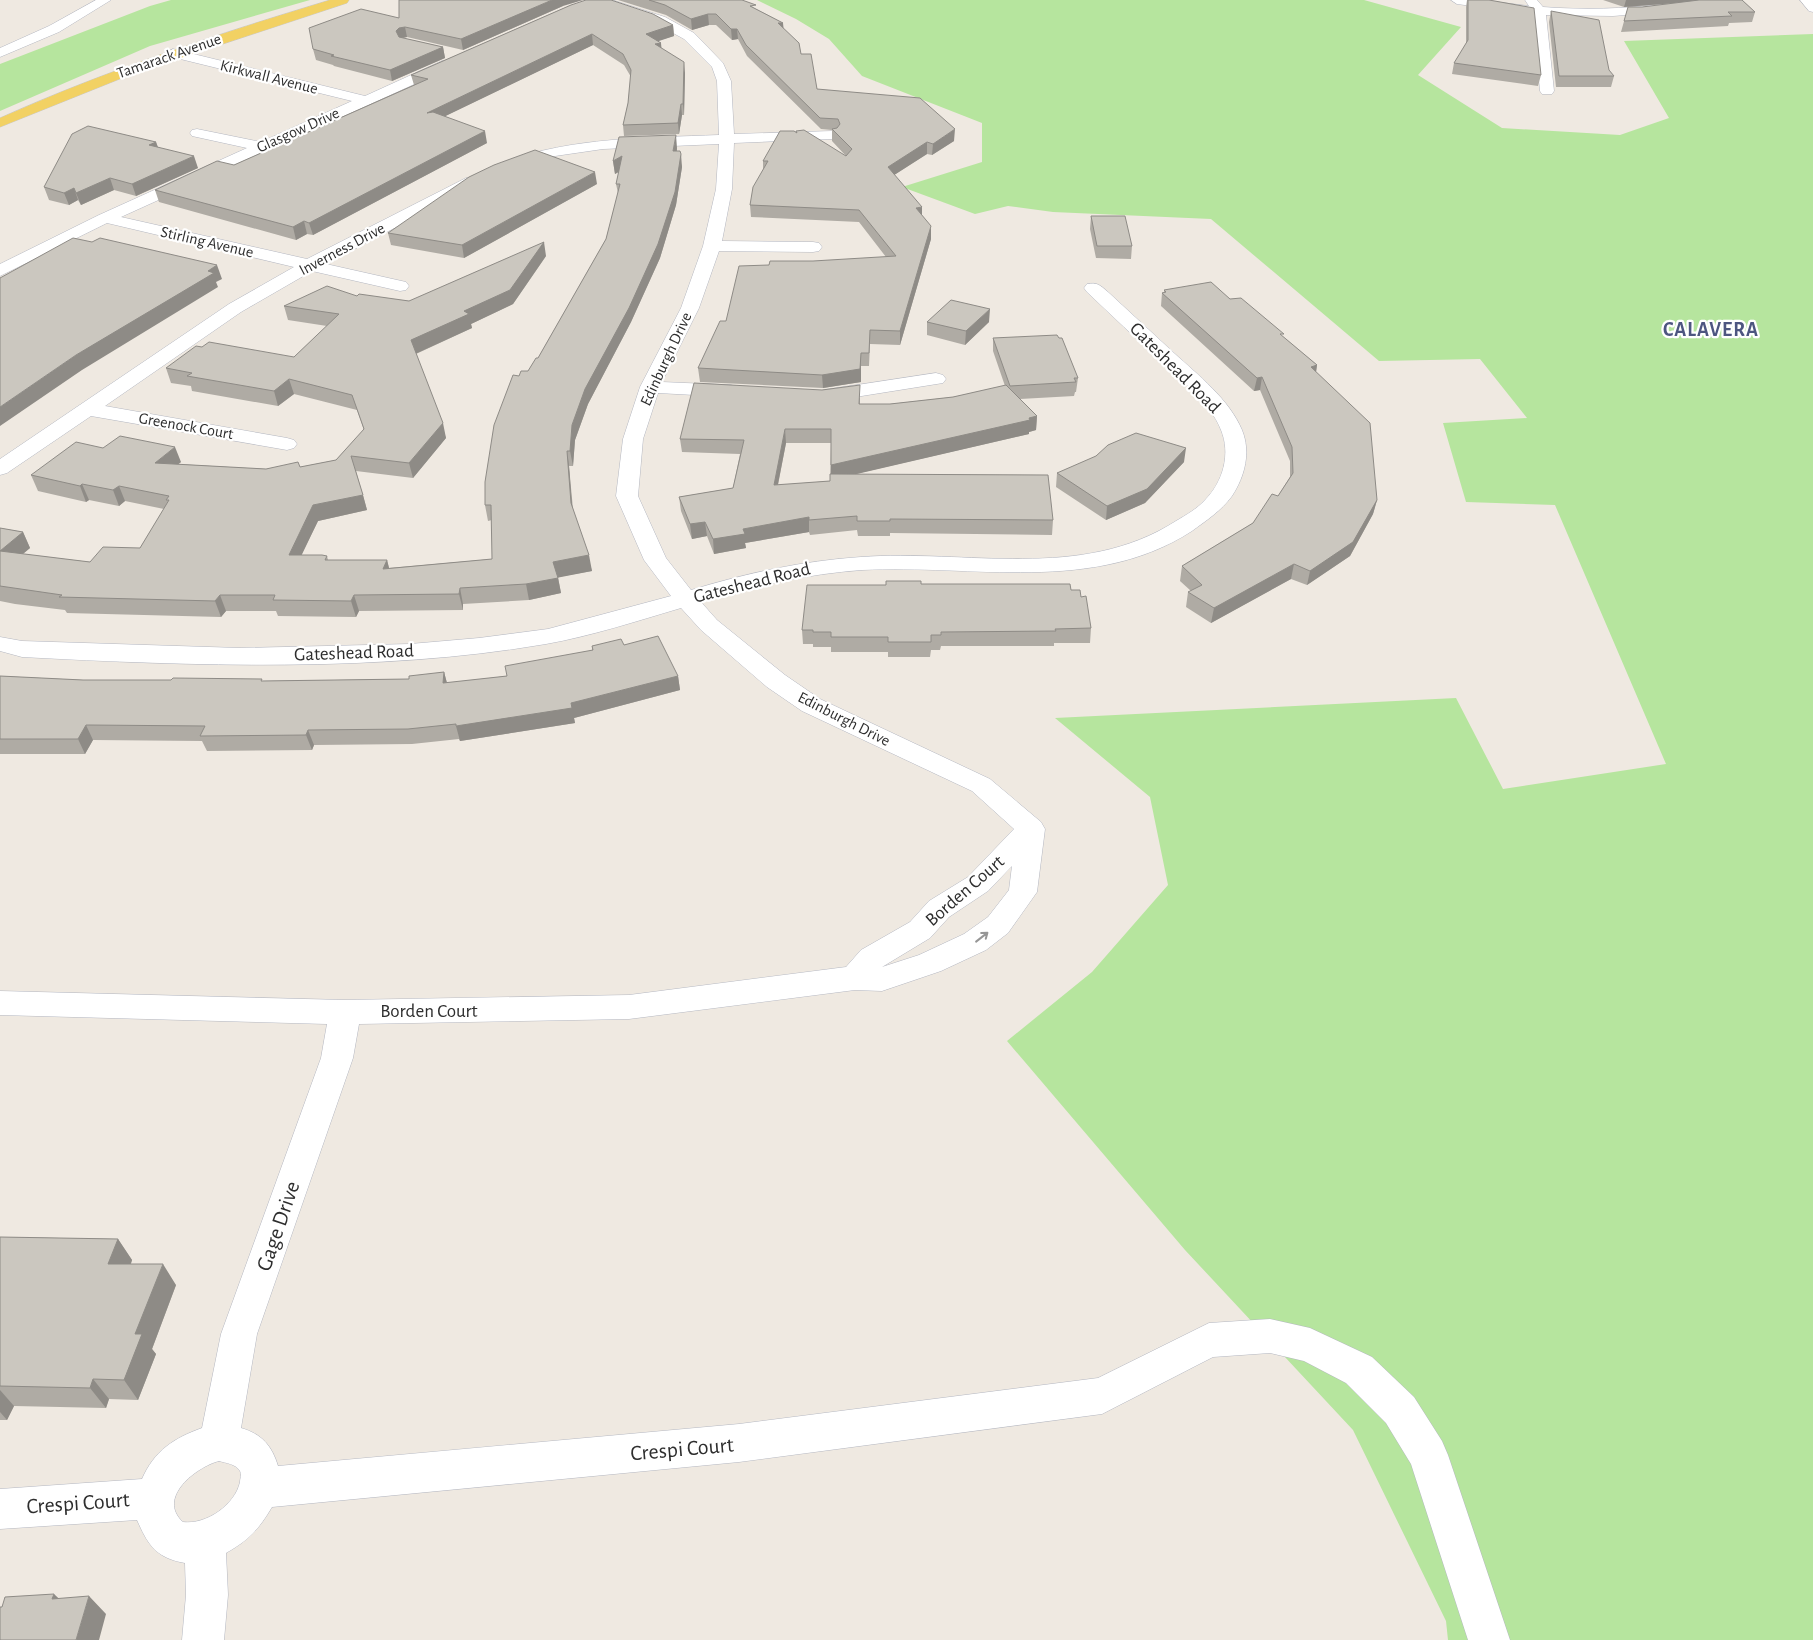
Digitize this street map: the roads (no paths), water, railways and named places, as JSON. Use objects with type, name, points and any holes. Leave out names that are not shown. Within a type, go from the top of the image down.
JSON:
[{"type":"main road","name":"Tamarack Avenue","points":[[0,123],[89,84],[173,53],[343,0]]},
{"type":"street","points":[[0,53],[54,30],[105,0]]},
{"type":"street","points":[[585,6],[600,0]]},
{"type":"street","name":"Edinburgh Drive","points":[[600,0],[660,20],[689,36],[718,66],[724,80],[727,139],[724,189],[712,246],[690,308],[650,387],[633,439],[627,496],[655,560],[686,600],[709,625],[746,658],[811,705],[981,785],[1031,829]]},
{"type":"street","points":[[1457,0],[1492,6],[1535,5],[1604,13],[1641,12],[1677,7]]},
{"type":"street","points":[[1806,0],[1813,8]]},
{"type":"street","points":[[1535,5],[1547,91]]},
{"type":"street","name":"Glasgow Drive","points":[[0,271],[105,218],[460,56],[442,51]]},
{"type":"street","name":"Kirkwall Avenue","points":[[173,53],[365,100]]},
{"type":"street","points":[[197,133],[261,147]]},
{"type":"street","name":"Inverness Drive","points":[[0,469],[235,308],[310,265],[494,170],[532,156],[585,146],[832,135]]},
{"type":"street","name":"Stirling Avenue","points":[[105,218],[400,286]]},
{"type":"street","points":[[712,246],[813,247]]},
{"type":"street","name":"Gateshead Road","points":[[0,644],[22,649],[163,656],[366,655],[465,647],[551,635],[686,600],[725,586],[798,570],[832,565],[1031,565],[1096,560],[1137,550],[1168,538],[1192,523],[1217,502],[1229,483],[1235,462],[1236,438],[1212,400],[1093,288]]},
{"type":"street","points":[[804,395],[823,396],[936,379]]},
{"type":"street","points":[[650,387],[746,392]]},
{"type":"street","name":"Greenock Court","points":[[85,409],[286,444]]},
{"type":"street","name":"Borden Court","points":[[855,978],[872,958],[920,930],[939,909],[978,884],[1031,829]]},
{"type":"street","name":"Borden Court","points":[[0,1003],[345,1012],[629,1007],[855,978],[882,979],[930,963],[975,942],[998,925],[1023,892],[1031,829]]},
{"type":"street","points":[[920,930],[953,951]]},
{"type":"street","name":"Gage Drive","points":[[219,1442],[239,1334],[337,1058],[345,1012]]},
{"type":"street","name":"Crespi Court","points":[[260,1488],[739,1443],[1102,1396],[1209,1340],[1270,1336],[1310,1345],[1359,1370],[1400,1410],[1428,1456],[1489,1640]]},
{"type":"street","name":"Crespi Court","points":[[219,1442],[234,1442],[247,1449],[256,1459],[260,1472],[260,1488],[252,1506],[240,1522],[223,1534],[205,1541],[187,1543],[171,1539],[160,1528],[154,1514],[155,1498],[162,1481],[172,1466],[186,1454],[202,1446],[219,1442]]},
{"type":"street","name":"Crespi Court","points":[[0,1508],[105,1503],[155,1498]]},
{"type":"street","points":[[203,1640],[207,1595],[205,1541]]},
{"type":"district","name":"CALAVERA","points":[[1711,330]]}]
